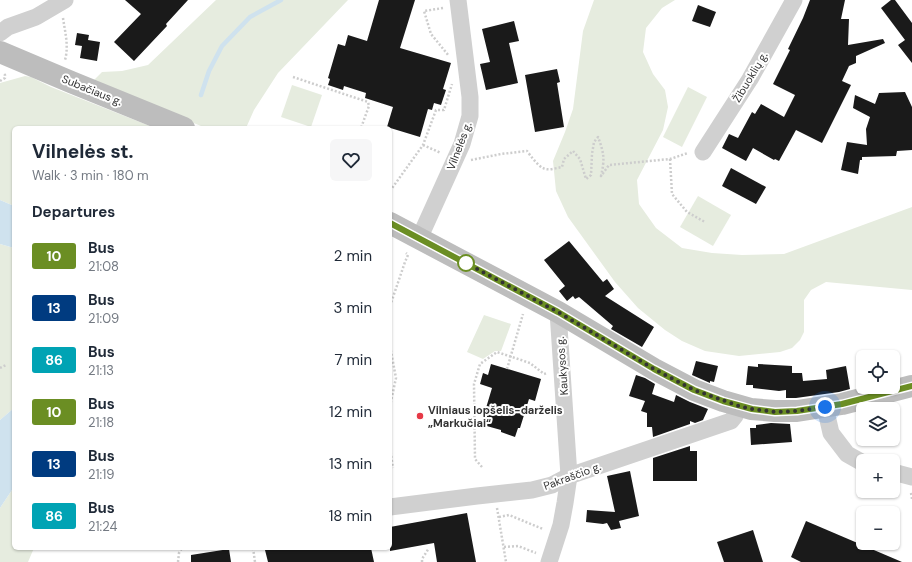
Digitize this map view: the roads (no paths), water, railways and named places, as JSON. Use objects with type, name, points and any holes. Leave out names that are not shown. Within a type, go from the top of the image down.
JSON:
[{"type":"street","name":"Žibuoklių g.","points":[[703,152],[750,79],[794,0]]},
{"type":"street","points":[[0,33],[8,27],[36,17],[61,2]]},
{"type":"street","name":"Vilnelės g.","points":[[404,231],[455,159],[462,144],[470,116],[470,97],[461,65],[458,3]]},
{"type":"street","name":"Subačiaus g.","points":[[2,61],[61,78],[179,126]]},
{"type":"street","points":[[404,231],[529,296],[654,369],[694,390],[739,406],[775,412],[797,411],[849,403],[912,386]]},
{"type":"street","name":"Kaukysos g.","points":[[550,560],[558,535],[569,476],[558,312]]},
{"type":"street","name":"Pakraščio g.","points":[[392,507],[532,490],[552,485],[569,476],[731,421],[739,406]]},
{"type":"street","points":[[825,407],[831,433],[847,454],[856,459]]},
{"type":"street","points":[[900,473],[912,476]]},
{"type":"water","points":[[0,200],[12,205],[12,247],[0,244]]},
{"type":"water","points":[[12,410],[12,490],[0,508],[0,420]]},
{"type":"waterway","points":[[201,95],[209,71],[222,46],[250,17],[281,0]]},
{"type":"place","name":"Vilniaus lopšelis-darželis „Markučiai“","points":[[420,416]]}]
